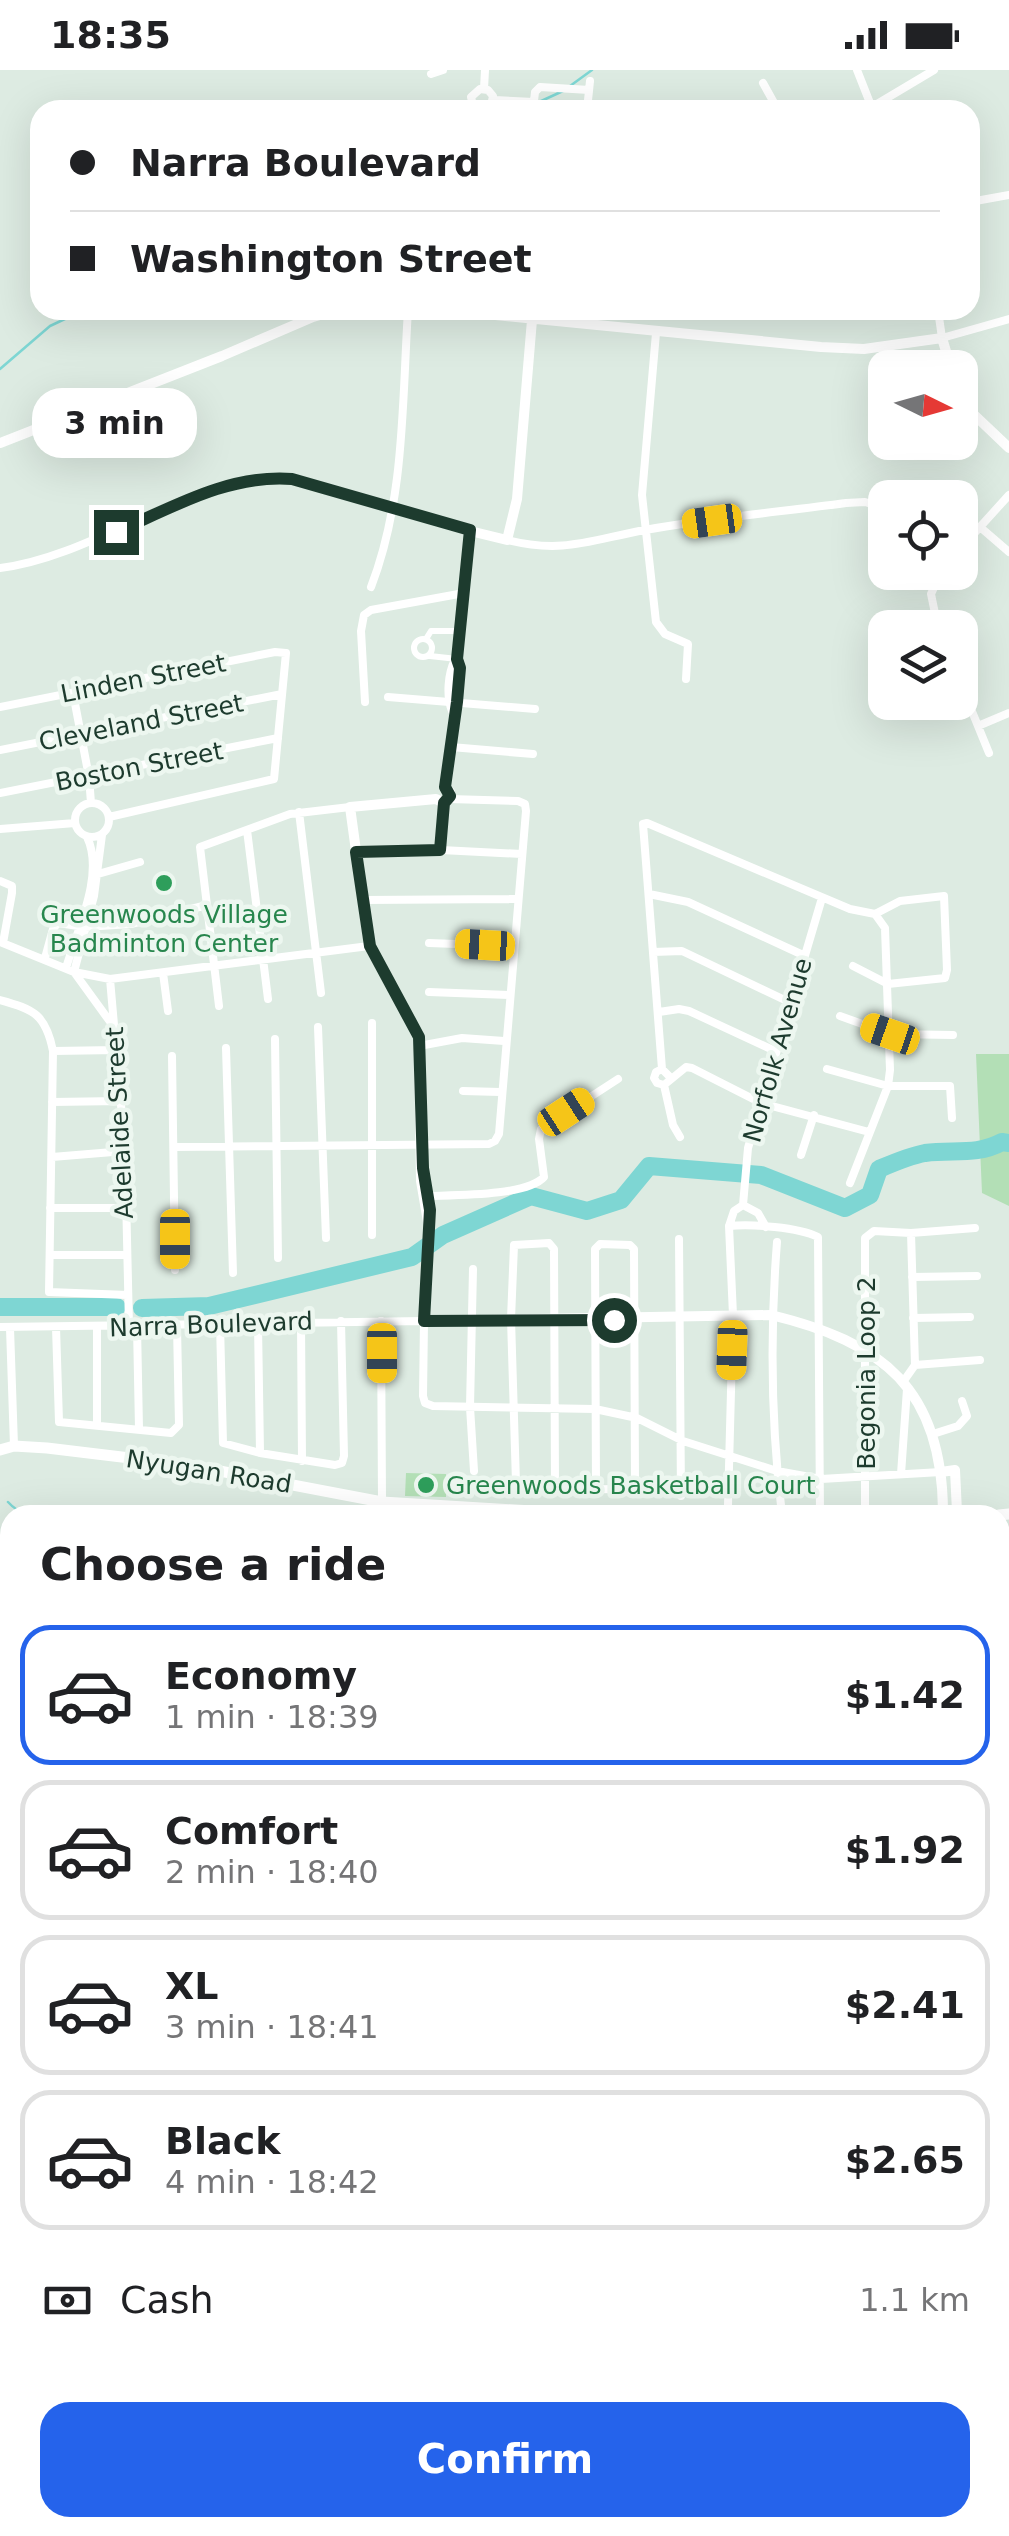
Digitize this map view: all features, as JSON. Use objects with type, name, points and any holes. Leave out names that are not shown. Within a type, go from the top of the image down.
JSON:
[{"type":"main road","name":"Nyugan Road","points":[[0,1450],[14,1446],[238,1472],[382,1502],[432,1505]]},
{"type":"street","points":[[431,74],[443,70]]},
{"type":"street","points":[[484,89],[485,70]]},
{"type":"street","points":[[856,70],[868,100]]},
{"type":"street","points":[[886,100],[934,70]]},
{"type":"street","points":[[763,83],[772,100]]},
{"type":"street","points":[[534,100],[535,92],[544,86],[589,85],[588,100]]},
{"type":"street","points":[[472,100],[473,93],[484,89],[491,93],[492,100]]},
{"type":"street","points":[[980,200],[1009,194]]},
{"type":"street","points":[[0,442],[304,320]]},
{"type":"street","points":[[371,588],[386,548],[395,507],[407,320]]},
{"type":"street","points":[[507,540],[517,499],[532,320],[864,349],[942,338],[1009,320]]},
{"type":"street","points":[[939,320],[946,350]]},
{"type":"street","points":[[656,333],[642,495],[645,530],[656,622],[666,634],[688,644],[686,680]]},
{"type":"street","points":[[978,418],[1009,448]]},
{"type":"street","points":[[0,568],[80,547],[245,479],[292,479],[535,547],[569,547],[645,530],[868,503]]},
{"type":"street","points":[[1009,495],[980,528],[1009,552]]},
{"type":"street","points":[[440,850],[470,530]]},
{"type":"street","points":[[365,702],[361,631],[364,615],[370,610],[464,593]]},
{"type":"street","points":[[457,659],[418,656],[414,648],[418,640],[426,639],[432,631],[460,631]]},
{"type":"street","points":[[426,639],[432,649],[429,656]]},
{"type":"street","name":"Linden Street","points":[[0,707],[275,652],[286,653],[282,694]]},
{"type":"street","points":[[72,693],[91,803]]},
{"type":"street","points":[[109,817],[274,779],[282,694]]},
{"type":"street","name":"Cleveland Street","points":[[0,750],[282,694]]},
{"type":"street","points":[[388,696],[453,705],[535,709]]},
{"type":"street","points":[[978,726],[1009,712]]},
{"type":"street","points":[[976,720],[989,753]]},
{"type":"street","name":"Boston Street","points":[[0,793],[278,738]]},
{"type":"street","points":[[451,747],[533,754]]},
{"type":"street","points":[[174,1147],[495,1141],[499,1134],[525,804],[443,797],[300,812],[200,847],[219,1006]]},
{"type":"street","points":[[70,970],[98,874],[102,834],[108,827],[109,817],[104,808],[91,803],[80,808],[75,823],[94,851],[82,926]]},
{"type":"street","points":[[350,807],[370,946],[419,1037],[423,1168],[429,1196],[425,1404],[595,1409],[637,1418],[682,1442],[776,1471],[821,1479],[941,1472]]},
{"type":"street","points":[[300,812],[321,994]]},
{"type":"street","points":[[0,829],[75,823]]},
{"type":"street","points":[[670,1076],[662,1069],[643,824],[850,910],[874,914],[900,901],[944,896],[945,978],[888,984],[854,966]]},
{"type":"street","points":[[246,830],[268,999]]},
{"type":"street","points":[[88,837],[102,834]]},
{"type":"street","points":[[356,852],[440,850],[522,854]]},
{"type":"street","points":[[98,874],[140,862]]},
{"type":"street","points":[[0,881],[12,886],[1,942],[70,970],[110,979],[370,946]]},
{"type":"street","points":[[648,894],[688,902],[803,955]]},
{"type":"street","points":[[363,900],[517,898]]},
{"type":"street","name":"Norfolk Avenue","points":[[744,1203],[746,1166],[761,1103],[822,898]]},
{"type":"street","points":[[45,958],[58,923],[131,924],[207,905]]},
{"type":"street","points":[[850,1183],[888,1086],[890,1034],[884,928],[874,914]]},
{"type":"street","points":[[429,942],[512,946]]},
{"type":"street","points":[[654,952],[682,951],[790,1002]]},
{"type":"street","points":[[70,970],[114,1027]]},
{"type":"street","points":[[163,972],[168,1012]]},
{"type":"street","name":"Adelaide Street","points":[[110,979],[125,1151],[125,1255],[138,1429]]},
{"type":"street","points":[[430,992],[509,996]]},
{"type":"street","points":[[0,1000],[25,1006],[48,1028],[53,1051],[49,1292],[128,1294]]},
{"type":"street","points":[[659,1012],[679,1008],[689,1011],[775,1052]]},
{"type":"street","points":[[840,1016],[890,1034],[953,1035]]},
{"type":"street","points":[[372,1023],[372,1235]]},
{"type":"street","points":[[318,1027],[326,1238]]},
{"type":"street","points":[[419,1046],[462,1038],[504,1041]]},
{"type":"street","points":[[275,1039],[278,1258]]},
{"type":"street","points":[[226,1048],[232,1273]]},
{"type":"street","points":[[53,1051],[117,1050]]},
{"type":"street","points":[[172,1056],[175,1270]]},
{"type":"street","points":[[680,1138],[672,1125],[664,1085],[670,1076],[686,1067],[761,1103],[869,1132]]},
{"type":"street","points":[[662,1069],[654,1078],[657,1084],[664,1085]]},
{"type":"street","points":[[827,1069],[888,1086],[950,1086],[952,1118]]},
{"type":"street","points":[[429,1196],[489,1193],[538,1183],[544,1177],[538,1140],[541,1129],[618,1079]]},
{"type":"street","points":[[463,1091],[500,1092]]},
{"type":"street","points":[[52,1102],[120,1101]]},
{"type":"street","points":[[801,1154],[814,1115]]},
{"type":"street","points":[[52,1157],[125,1151]]},
{"type":"street","points":[[423,1168],[421,1181],[428,1225]]},
{"type":"street","points":[[728,1505],[733,1315],[729,1226],[734,1211],[744,1203],[758,1213],[766,1227]]},
{"type":"street","points":[[50,1208],[125,1208]]},
{"type":"street","points":[[729,1226],[766,1227],[818,1237],[820,1505]]},
{"type":"street","points":[[901,1474],[905,1385],[915,1365],[912,1233],[975,1228]]},
{"type":"street","name":"Begonia Loop 2","points":[[865,1505],[865,1238],[874,1231],[912,1233]]},
{"type":"street","points":[[679,1239],[680,1496]]},
{"type":"street","points":[[776,1242],[771,1315],[781,1505]]},
{"type":"street","points":[[555,1486],[552,1245],[514,1246],[511,1319],[516,1483],[522,1487],[596,1489],[634,1487],[637,1418],[633,1246],[597,1245],[596,1489]]},
{"type":"street","points":[[50,1256],[125,1255]]},
{"type":"street","points":[[473,1269],[470,1406],[474,1470]]},
{"type":"street","points":[[912,1278],[977,1276]]},
{"type":"street","name":"Narra Boulevard","points":[[5,1327],[771,1315],[819,1327],[866,1350],[905,1385],[933,1434],[948,1505]]},
{"type":"street","points":[[913,1318],[970,1317]]},
{"type":"street","points":[[220,1324],[223,1443],[302,1461],[342,1463],[341,1321]]},
{"type":"street","points":[[382,1321],[382,1502]]},
{"type":"street","points":[[301,1322],[302,1461]]},
{"type":"street","points":[[258,1324],[260,1453]]},
{"type":"street","points":[[56,1327],[58,1422],[172,1433],[177,1430],[177,1326]]},
{"type":"street","points":[[5,1327],[14,1446]]},
{"type":"street","points":[[97,1328],[98,1425]]},
{"type":"street","points":[[915,1365],[980,1360]]},
{"type":"street","points":[[933,1434],[964,1422],[967,1416],[962,1402]]},
{"type":"street","points":[[0,1424],[13,1423]]},
{"type":"green space","points":[[976,1054],[1009,1054],[1009,1206],[982,1193]]},
{"type":"green space","name":"Greenwoods Basketball Court","points":[[406,1473],[446,1474],[446,1497],[405,1496]]},
{"type":"waterway","points":[[570,86],[592,70]]},
{"type":"waterway","points":[[543,100],[563,91]]},
{"type":"waterway","points":[[0,369],[50,326],[63,320]]},
{"type":"waterway","points":[[142,1308],[209,1306],[412,1257],[443,1235],[531,1196],[587,1211],[621,1200],[649,1166],[761,1175],[845,1208],[870,1195],[879,1169],[895,1162],[925,1153],[974,1151],[1009,1143]]},
{"type":"waterway","points":[[0,1307],[117,1307]]},
{"type":"waterway","points":[[8,1502],[12,1505]]},
{"type":"place","name":"Greenwoods Village Badminton Center","points":[[164,883]]},
{"type":"place","name":"Greenwoods Basketball Court","points":[[426,1485]]},
{"type":"route","points":[[116,532],[222,486],[268,477],[292,479],[470,530],[457,659],[457,702],[445,787],[450,796],[444,803],[440,850],[356,852],[370,946],[419,1037],[423,1168],[430,1210],[424,1321],[614,1320]]}]
